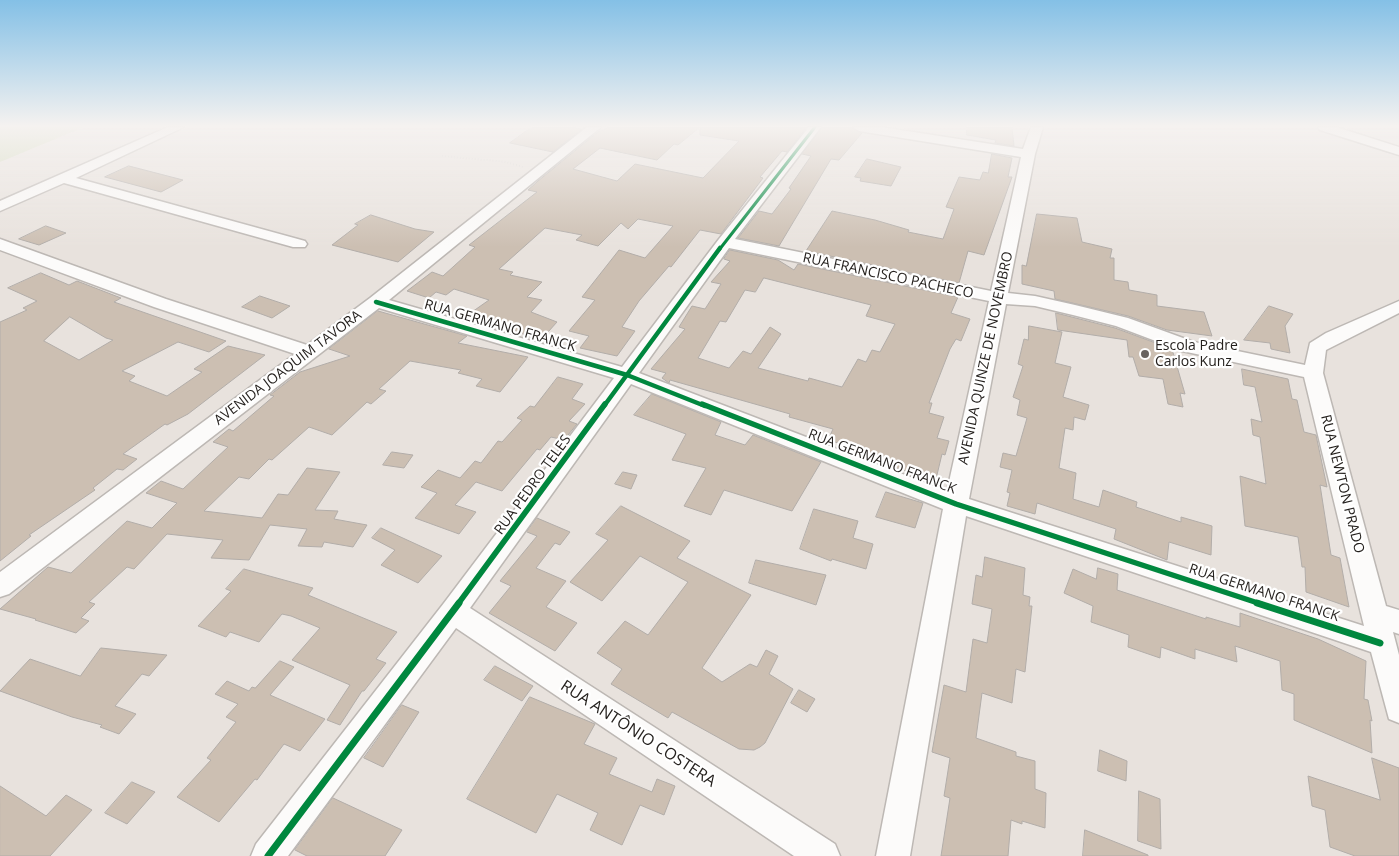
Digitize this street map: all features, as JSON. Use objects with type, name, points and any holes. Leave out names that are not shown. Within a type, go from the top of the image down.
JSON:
[{"type":"street","points":[[0,207],[90,167]]},
{"type":"street","name":"AVENIDA JOAQUIM TAVORA","points":[[0,586],[376,302],[545,167]]},
{"type":"street","name":"RUA PEDRO TELES","points":[[268,856],[453,611],[725,242],[784,167]]},
{"type":"street","name":"AVENIDA QUINZE DE NOVEMBRO","points":[[893,856],[956,504],[1025,167]]},
{"type":"street","points":[[64,179],[299,244]]},
{"type":"street","name":"RUA FRANCISCO PACHECO","points":[[725,242],[999,298],[1035,302],[1075,310],[1122,322],[1189,347],[1313,373]]},
{"type":"street","points":[[0,244],[160,303],[309,352]]},
{"type":"street","name":"RUA GERMANO FRANCK","points":[[376,302],[628,375],[956,504],[1380,643]]},
{"type":"street","name":"RUA NEWTON PRADO","points":[[1399,306],[1333,337],[1317,348],[1313,373],[1357,540],[1380,643],[1399,709]]},
{"type":"street","name":"RUA ANTÔNIO COSTERA","points":[[453,611],[823,856]]},
{"type":"street","points":[[1373,614],[1399,622]]},
{"type":"path","points":[[523,167],[531,178]]},
{"type":"building","points":[[127,167],[133,167],[183,180],[161,192],[105,177]]},
{"type":"building","points":[[555,167],[576,167],[573,169],[617,181],[632,167],[649,167],[703,178],[714,167],[769,167],[760,177],[763,178],[721,234],[700,230],[671,267],[669,266],[639,301],[622,327],[635,331],[617,356],[580,348],[589,336],[569,331],[595,300],[582,297],[619,250],[645,258],[673,226],[638,219],[628,229],[621,223],[598,246],[576,240],[582,235],[545,228],[499,269],[513,272],[510,275],[542,282],[527,297],[542,300],[531,312],[557,322],[540,341],[489,320],[482,325],[462,319],[489,300],[454,289],[446,295],[436,292],[429,298],[407,291],[432,272],[443,276],[475,247],[469,245],[537,192],[528,190]]},
{"type":"building","points":[[803,167],[826,167],[779,246],[738,238],[759,211],[772,214],[791,189],[789,188]]},
{"type":"building","points":[[862,167],[901,167],[891,186],[860,181],[861,178],[855,177]]},
{"type":"building","points":[[989,167],[1010,167],[1008,177],[1012,177],[984,255],[968,251],[959,283],[806,251],[832,211],[875,220],[909,230],[908,232],[943,239],[954,209],[946,207],[959,177],[980,180],[983,172],[988,173]]},
{"type":"building","points":[[1037,214],[1077,218],[1082,242],[1112,249],[1110,258],[1114,258],[1114,280],[1128,282],[1129,290],[1157,295],[1157,306],[1204,312],[1212,336],[1167,330],[1128,316],[1055,299],[1054,291],[1022,284],[1022,265],[1026,266]]},
{"type":"building","points":[[371,215],[415,229],[434,232],[398,262],[332,245],[358,225],[355,224]]},
{"type":"building","points":[[46,226],[66,233],[39,245],[19,239]]},
{"type":"building","points":[[730,250],[778,260],[794,270],[798,264],[958,297],[951,313],[970,319],[961,341],[956,339],[950,349],[929,403],[932,403],[929,413],[944,417],[937,438],[949,441],[945,455],[942,454],[936,479],[885,465],[887,457],[828,440],[833,429],[789,417],[790,414],[670,380],[669,383],[662,378],[666,373],[651,369],[685,329],[679,327],[692,306],[705,309],[721,284],[711,282],[730,261],[724,259]],"holes":[[[764,278],[871,305],[866,316],[895,324],[880,352],[872,350],[866,362],[858,359],[842,387],[809,378],[808,381],[758,368],[781,334],[770,327],[751,354],[743,351],[729,368],[698,358],[720,321],[726,322],[745,290],[755,292]]]},
{"type":"building","points":[[41,273],[69,285],[77,281],[121,298],[114,302],[226,341],[209,352],[178,342],[122,371],[135,376],[129,381],[167,396],[202,372],[194,369],[228,346],[265,355],[188,414],[167,425],[165,424],[123,454],[137,459],[123,470],[117,469],[93,488],[95,490],[29,535],[31,536],[0,561],[0,322],[27,310],[23,308],[37,301],[8,288]],"holes":[[[70,317],[106,338],[113,340],[79,360],[44,341]]]},
{"type":"building","points":[[260,296],[290,306],[272,318],[242,307]]},
{"type":"building","points":[[1269,306],[1293,314],[1285,326],[1290,353],[1271,349],[1270,343],[1244,340]]},
{"type":"building","points":[[378,311],[467,336],[458,343],[528,357],[500,392],[476,386],[482,379],[458,373],[461,370],[410,361],[379,389],[386,391],[371,404],[367,402],[332,435],[309,427],[272,460],[269,459],[249,479],[239,477],[204,511],[262,518],[278,494],[288,495],[307,468],[340,472],[315,510],[338,511],[334,519],[367,525],[353,547],[324,542],[322,547],[298,546],[307,529],[270,525],[249,560],[211,558],[223,540],[167,534],[134,569],[127,567],[89,602],[95,604],[81,618],[89,621],[76,633],[0,609],[48,567],[71,573],[127,521],[152,528],[177,503],[146,493],[161,481],[183,489],[228,447],[213,442],[229,429],[233,431],[274,396],[270,395],[300,372],[350,356],[329,349]]},
{"type":"building","points":[[1056,313],[1115,328],[1172,349],[1185,394],[1180,393],[1183,407],[1168,404],[1163,379],[1139,376],[1133,357],[1129,357],[1127,340],[1058,330]]},
{"type":"building","points":[[1029,326],[1062,332],[1055,363],[1071,367],[1063,397],[1089,405],[1085,420],[1074,417],[1073,430],[1065,428],[1059,468],[1076,473],[1073,499],[1099,507],[1103,490],[1137,502],[1136,507],[1181,522],[1181,517],[1212,526],[1211,555],[1169,542],[1167,560],[1114,539],[1116,529],[1037,503],[1035,514],[1007,506],[1010,493],[1007,492],[1012,470],[1000,467],[1003,453],[1016,456],[1027,418],[1017,415],[1020,400],[1013,397],[1023,366],[1018,364],[1024,339],[1028,340]]},
{"type":"building","points":[[1242,369],[1288,379],[1292,399],[1297,400],[1304,432],[1316,435],[1327,487],[1320,485],[1331,555],[1340,558],[1349,607],[1306,592],[1305,567],[1302,567],[1298,537],[1245,526],[1240,476],[1266,484],[1260,437],[1253,435],[1251,419],[1262,422],[1255,387],[1244,385]]},
{"type":"building","points":[[558,377],[583,384],[572,399],[585,404],[569,421],[577,424],[564,440],[551,437],[540,450],[537,449],[502,491],[476,482],[455,505],[476,512],[459,534],[415,518],[437,493],[421,487],[438,470],[460,478],[475,461],[481,463],[498,441],[502,442],[522,420],[517,418],[530,406],[534,407]]},
{"type":"building","points":[[652,394],[721,422],[715,435],[745,445],[753,435],[821,462],[792,511],[724,490],[711,515],[684,506],[706,468],[672,460],[686,434],[634,415]]},
{"type":"building","points":[[392,452],[413,455],[404,468],[383,465]]},
{"type":"building","points":[[623,472],[637,475],[631,489],[615,484]]},
{"type":"building","points":[[886,492],[923,503],[915,528],[876,517]]},
{"type":"building","points":[[621,506],[690,541],[677,558],[751,595],[702,668],[722,682],[750,664],[757,667],[766,650],[778,656],[769,674],[793,689],[765,743],[760,747],[754,750],[739,749],[672,712],[668,718],[611,684],[622,669],[597,653],[625,621],[648,635],[688,582],[640,556],[602,601],[570,582],[608,540],[596,534]]},
{"type":"building","points":[[814,509],[858,521],[853,538],[873,544],[866,569],[832,559],[831,561],[800,549]]},
{"type":"building","points":[[537,518],[570,532],[560,545],[555,543],[536,568],[566,581],[546,607],[577,623],[555,651],[489,613],[511,586],[500,581],[537,536],[527,532]]},
{"type":"building","points":[[381,528],[442,556],[418,583],[381,565],[395,550],[372,538]]},
{"type":"building","points":[[985,557],[1025,568],[1023,595],[1030,597],[1029,606],[1032,606],[1025,672],[1016,669],[1012,703],[982,693],[976,738],[1016,752],[1016,756],[1035,761],[1035,789],[1046,793],[1045,828],[1022,821],[1022,824],[1011,820],[1008,856],[941,856],[950,798],[944,796],[950,758],[932,752],[944,685],[966,692],[973,639],[987,643],[992,609],[972,604],[976,575],[982,577]]},
{"type":"building","points":[[756,560],[826,575],[816,605],[749,583]]},
{"type":"building","points":[[1098,568],[1118,574],[1117,590],[1206,619],[1206,617],[1240,627],[1240,613],[1318,639],[1366,661],[1364,699],[1368,700],[1372,721],[1370,720],[1372,753],[1294,720],[1294,694],[1282,690],[1280,661],[1235,646],[1237,662],[1195,649],[1195,659],[1161,647],[1160,658],[1128,647],[1129,635],[1091,622],[1093,606],[1064,593],[1073,569],[1096,579]]},
{"type":"building","points":[[244,569],[313,588],[308,595],[397,632],[376,659],[386,663],[364,691],[362,691],[340,725],[327,720],[350,685],[292,660],[320,628],[282,614],[259,642],[230,632],[226,637],[198,626],[231,591],[226,589]]},
{"type":"building","points":[[101,648],[167,655],[149,676],[142,674],[115,706],[136,714],[119,734],[100,727],[102,725],[72,717],[0,691],[30,659],[80,676]]},
{"type":"building","points":[[280,661],[294,667],[270,695],[325,719],[300,751],[284,744],[257,780],[255,779],[219,822],[177,797],[211,760],[207,758],[236,722],[226,717],[238,704],[215,694],[227,681],[249,691],[252,687],[255,688]]},
{"type":"building","points":[[495,666],[533,686],[522,701],[484,680]]},
{"type":"building","points":[[799,690],[815,699],[807,712],[791,703]]},
{"type":"building","points":[[530,697],[595,724],[584,744],[617,758],[609,774],[652,792],[657,779],[675,786],[664,815],[640,805],[622,845],[590,830],[598,813],[557,794],[536,833],[467,799]]},
{"type":"building","points":[[402,705],[419,712],[383,767],[364,758]]},
{"type":"building","points":[[1100,750],[1127,761],[1126,781],[1098,771]]},
{"type":"building","points":[[1372,758],[1399,768],[1399,856],[1355,856],[1330,847],[1325,810],[1312,806],[1308,776],[1380,800]]},
{"type":"building","points":[[132,782],[155,792],[127,824],[105,813]]},
{"type":"building","points":[[0,786],[46,816],[66,795],[92,810],[50,856],[0,856]]},
{"type":"building","points":[[1139,791],[1160,799],[1161,849],[1138,841]]},
{"type":"building","points":[[333,798],[402,830],[385,856],[307,856],[295,850]]},
{"type":"building","points":[[1085,830],[1148,855],[1148,856],[1083,856]]},
{"type":"cycle path","points":[[268,856],[453,611],[725,242],[784,167]]},
{"type":"cycle path","points":[[376,302],[627,375],[956,504],[1380,643]]},
{"type":"place","name":"Escola Padre Carlos Kunz","points":[[1145,354]]}]
